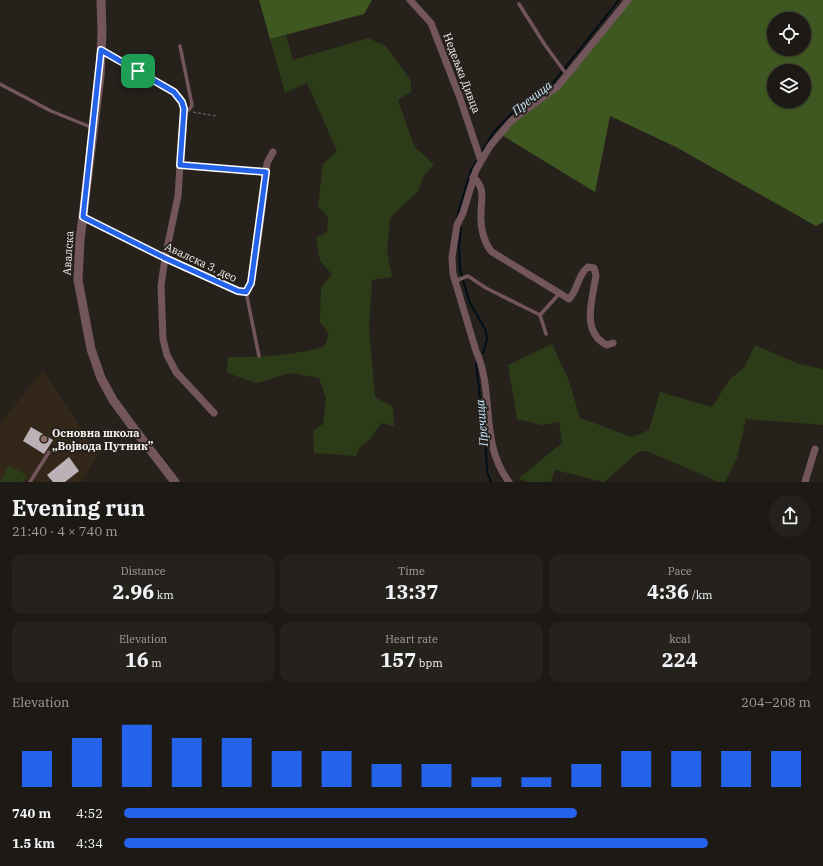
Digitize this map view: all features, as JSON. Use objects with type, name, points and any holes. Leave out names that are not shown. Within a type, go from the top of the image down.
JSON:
[{"type":"street","name":"Авалска","points":[[101,0],[101,50],[83,217],[78,280],[94,358],[101,378],[113,400],[175,482]]},
{"type":"street","name":"Недељка Дивца","points":[[410,0],[431,23],[460,98],[480,160]]},
{"type":"street","points":[[509,482],[495,453],[488,421],[481,361],[476,351],[452,257],[457,225],[463,213],[473,177],[480,160],[490,146],[511,121],[558,86],[628,0]]},
{"type":"street","points":[[101,50],[174,92],[186,110],[178,196],[165,258],[161,298],[163,339],[167,355],[176,372],[214,413]]},
{"type":"street","name":"Авалска 3. део","points":[[83,217],[165,258],[238,291],[246,292],[249,288],[252,277],[268,159],[273,152]]},
{"type":"street","points":[[473,177],[479,182],[483,190],[480,215],[487,246],[492,252],[569,299],[574,294],[584,270],[588,267],[594,268],[596,275],[589,319],[592,331],[600,342],[607,345],[613,343]]},
{"type":"street","points":[[805,482],[815,449]]},
{"type":"lane","points":[[519,4],[541,39],[567,74]]},
{"type":"lane","points":[[180,46],[192,105],[186,110]]},
{"type":"lane","points":[[0,84],[51,111],[93,128]]},
{"type":"lane","points":[[457,280],[464,276],[468,276],[486,288],[540,315],[546,334]]},
{"type":"lane","points":[[246,292],[259,356]]},
{"type":"lane","points":[[540,315],[559,294]]},
{"type":"lane","points":[[30,482],[49,452]]},
{"type":"path","points":[[186,110],[216,116]]},
{"type":"path","points":[[180,165],[266,172]]},
{"type":"shaded area","name":"Основна школа „Војвода Путник”","points":[[43,370],[98,454],[82,482],[0,482],[0,424]]},
{"type":"green space","points":[[259,0],[372,0],[364,14],[270,39]]},
{"type":"green space","points":[[625,0],[823,0],[823,222],[816,226],[676,147],[610,116],[595,192],[500,134],[567,75]]},
{"type":"green space","points":[[286,35],[293,60],[368,38],[386,46],[411,81],[411,92],[398,100],[414,146],[434,165],[423,177],[419,190],[390,218],[387,251],[392,277],[372,280],[369,327],[375,397],[393,407],[394,426],[381,423],[370,440],[360,447],[356,456],[314,453],[313,431],[323,424],[326,399],[319,378],[290,373],[257,383],[227,373],[228,357],[276,355],[312,350],[324,347],[329,334],[320,322],[321,288],[332,274],[320,261],[316,238],[327,232],[328,217],[318,206],[323,164],[337,151],[307,83],[285,93],[270,39]]},
{"type":"green space","points":[[552,344],[569,381],[580,418],[632,437],[649,430],[660,392],[712,407],[730,379],[744,368],[755,345],[799,364],[823,369],[823,425],[746,419],[737,458],[725,482],[719,482],[647,451],[638,452],[604,482],[555,470],[551,482],[529,482],[518,479],[562,443],[559,422],[542,425],[517,419],[508,365]]},
{"type":"green space","points":[[9,465],[27,476],[23,482],[0,482]]},
{"type":"building","points":[[31,427],[53,440],[44,454],[23,441]]},
{"type":"building","points":[[69,457],[79,471],[65,482],[53,482],[47,475]]},
{"type":"waterway","name":"Пречица","points":[[481,154],[493,133],[519,106],[553,83],[619,0]]},
{"type":"waterway","name":"Пречица","points":[[457,217],[471,170],[478,159]]},
{"type":"waterway","name":"Пречица","points":[[461,228],[459,246],[460,269],[469,301],[486,331],[487,340],[483,353]]},
{"type":"waterway","name":"Пречица","points":[[476,363],[486,450],[487,472],[491,482]]},
{"type":"place","name":"Основна школа „Војвода Путник”","points":[[44,439]]},
{"type":"route","points":[[101,50],[138,71],[174,92],[180,98],[184,106],[180,165],[266,172],[251,283],[246,292],[238,291],[165,258],[83,217],[100,76],[101,50]]}]
